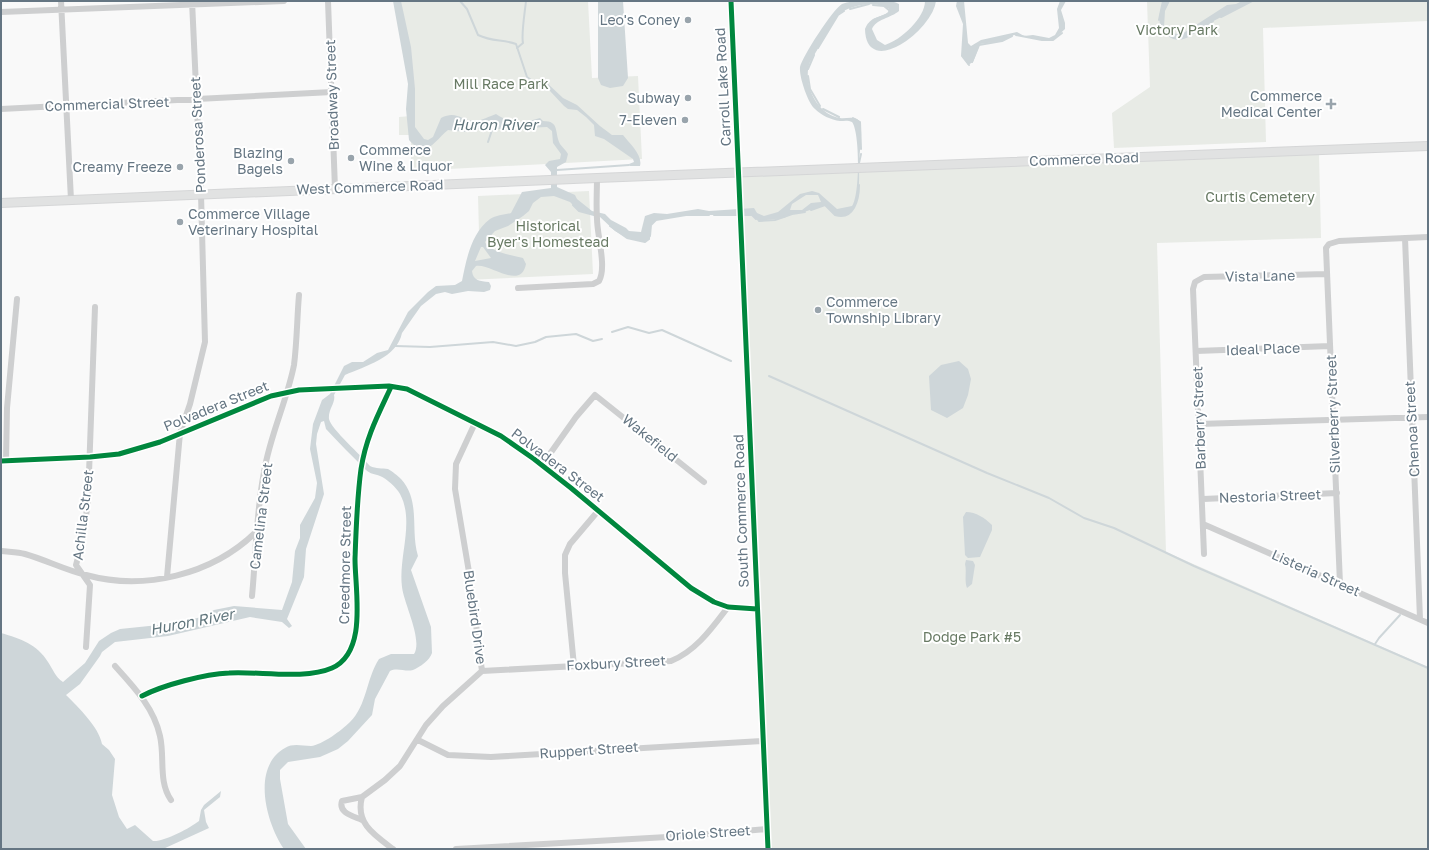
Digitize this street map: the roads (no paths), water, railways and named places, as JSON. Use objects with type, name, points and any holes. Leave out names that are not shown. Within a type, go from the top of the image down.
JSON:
[{"type":"main road","name":"Commerce Road","points":[[740,172],[1428,146]]},
{"type":"main road","name":"West Commerce Road","points":[[1,203],[740,172]]},
{"type":"street","points":[[61,1],[71,200]]},
{"type":"street","points":[[1,12],[192,3],[284,1]]},
{"type":"street","name":"Broadway Street","points":[[328,1],[335,189]]},
{"type":"street","name":"Carroll Lake Road","points":[[731,1],[740,172]]},
{"type":"street","name":"Ponderosa Street","points":[[167,577],[180,433],[190,404],[205,342],[201,194],[192,3]]},
{"type":"street","name":"Commercial Street","points":[[1,109],[332,92]]},
{"type":"street","name":"South Commerce Road","points":[[740,172],[756,609],[768,849]]},
{"type":"street","points":[[518,288],[593,284],[599,281],[601,276],[601,260],[597,219],[597,178]]},
{"type":"street","points":[[1405,238],[1428,237]]},
{"type":"street","name":"Silverberry Street","points":[[1340,584],[1326,248],[1329,244],[1339,241],[1405,238]]},
{"type":"street","name":"Chenoa Street","points":[[1405,238],[1420,619]]},
{"type":"street","name":"Vista Lane","points":[[1195,282],[1204,277],[1326,274]]},
{"type":"street","name":"Barberry Street","points":[[1195,282],[1193,289],[1203,498],[1204,554]]},
{"type":"street","name":"Camelina Street","points":[[252,596],[256,532],[264,472],[273,434],[287,392],[294,364],[299,295]]},
{"type":"street","points":[[3,460],[17,300]]},
{"type":"street","name":"Achilla Street","points":[[86,647],[90,585],[76,565],[83,538],[90,457],[95,307]]},
{"type":"street","name":"Ideal Place","points":[[1196,351],[1330,346]]},
{"type":"street","name":"Polvadera Street","points":[[3,460],[90,457],[119,454],[160,442],[272,396],[287,392],[322,388],[391,387],[407,389],[501,436],[542,465],[691,588],[714,602],[728,608],[756,609]]},
{"type":"street","name":"Creedmore Street","points":[[142,696],[152,691],[209,676],[229,673],[313,673],[332,668],[346,658],[355,634],[357,620],[355,560],[361,467],[369,433],[391,387]]},
{"type":"street","name":"Wakefield","points":[[542,465],[576,417],[595,395],[704,482]]},
{"type":"street","points":[[1199,424],[1428,417]]},
{"type":"street","name":"Bluebird Drive","points":[[362,797],[385,780],[400,766],[426,726],[443,706],[482,671],[470,578],[455,489],[456,464],[475,423]]},
{"type":"street","name":"Nestoria Street","points":[[1203,498],[1336,493]]},
{"type":"street","points":[[574,666],[565,573],[565,555],[570,544],[598,511]]},
{"type":"street","name":"Listeria Street","points":[[1203,524],[1428,623]]},
{"type":"street","points":[[1,552],[24,554],[84,575],[108,581],[148,581],[206,566],[233,552],[256,532]]},
{"type":"street","name":"Foxbury Street","points":[[482,671],[671,661],[684,656],[708,633],[728,608]]},
{"type":"street","points":[[116,666],[142,696],[151,712],[160,736],[163,781],[166,792],[171,800]]},
{"type":"street","name":"Ruppert Street","points":[[418,740],[448,755],[491,757],[762,741]]},
{"type":"street","points":[[362,820],[342,810],[342,801],[362,797],[360,807],[362,820],[369,830],[393,849]]},
{"type":"street","name":"Oriole Street","points":[[456,849],[767,829]]},
{"type":"water","name":"Huron River","points":[[393,1],[401,1],[411,47],[415,89],[415,127],[424,139],[428,140],[433,137],[441,118],[451,115],[455,115],[470,121],[483,119],[496,114],[507,120],[517,122],[540,118],[543,121],[548,121],[556,128],[558,140],[568,154],[566,162],[557,167],[557,187],[575,195],[577,199],[592,211],[605,214],[611,220],[629,231],[641,232],[645,216],[654,213],[667,214],[698,209],[709,211],[754,208],[757,213],[764,216],[778,212],[800,194],[812,191],[819,193],[837,209],[852,206],[855,200],[858,177],[858,150],[855,128],[852,122],[830,118],[820,113],[812,106],[802,83],[800,67],[802,62],[825,23],[842,4],[854,1],[885,1],[899,4],[899,11],[877,23],[872,29],[877,40],[885,45],[898,38],[911,28],[921,14],[925,1],[935,1],[931,12],[923,24],[912,35],[900,44],[887,49],[877,49],[869,43],[866,29],[873,19],[888,13],[889,9],[883,6],[870,4],[856,6],[849,9],[838,15],[810,62],[808,79],[813,96],[818,104],[824,111],[831,115],[840,118],[853,118],[860,122],[861,139],[859,190],[854,207],[850,213],[844,216],[835,215],[825,205],[801,213],[792,214],[784,218],[758,221],[752,215],[686,215],[656,220],[651,225],[650,239],[645,242],[627,238],[615,231],[600,217],[579,211],[570,202],[554,196],[541,197],[533,203],[529,211],[523,216],[508,226],[495,231],[485,242],[491,248],[523,258],[526,264],[523,272],[512,276],[482,266],[476,266],[472,271],[475,279],[489,282],[491,286],[490,290],[484,292],[468,291],[452,294],[445,292],[436,294],[421,306],[402,333],[399,342],[394,349],[379,360],[345,375],[334,395],[334,401],[329,419],[341,436],[370,466],[374,468],[388,469],[401,479],[411,497],[418,556],[411,570],[431,627],[432,653],[424,663],[413,670],[395,669],[390,671],[375,699],[372,715],[348,741],[338,749],[320,757],[288,762],[280,770],[280,779],[288,824],[306,849],[284,849],[277,838],[267,811],[265,781],[268,768],[274,757],[288,746],[316,745],[332,737],[356,715],[363,700],[371,675],[379,659],[391,654],[414,654],[416,648],[415,631],[402,587],[401,576],[406,516],[400,494],[386,479],[366,470],[326,429],[324,421],[321,422],[317,434],[316,444],[324,494],[306,549],[304,577],[287,619],[292,626],[289,628],[282,622],[250,617],[168,636],[115,642],[102,652],[80,684],[66,695],[82,711],[92,724],[97,731],[102,744],[109,750],[115,759],[112,795],[119,817],[127,829],[135,825],[153,841],[170,837],[199,821],[201,810],[204,805],[221,791],[220,797],[204,810],[206,822],[209,828],[163,849],[1,849],[1,633],[34,646],[44,656],[56,675],[63,682],[85,663],[99,641],[120,629],[178,623],[201,617],[214,610],[234,606],[282,610],[292,582],[295,551],[300,538],[300,525],[315,498],[317,483],[310,449],[313,424],[322,400],[330,394],[344,366],[352,362],[363,362],[377,353],[388,350],[408,312],[428,292],[436,286],[455,285],[462,281],[465,265],[474,239],[478,232],[490,219],[511,213],[522,192],[551,188],[551,172],[545,165],[549,161],[560,159],[561,154],[553,143],[552,131],[547,127],[524,128],[519,125],[504,129],[476,129],[466,132],[448,130],[435,143],[426,148],[421,148],[415,146],[409,140],[406,109],[408,84]],"holes":[[[806,195],[818,195],[821,202],[811,203],[802,210],[790,210],[792,204]],[[481,247],[483,247],[491,258],[475,261]]]},
{"type":"water","points":[[598,1],[623,1],[628,78],[623,86],[610,88],[601,85],[598,78]]},
{"type":"water","points":[[958,1],[964,1],[968,43],[971,46],[981,40],[1017,32],[1024,36],[1033,35],[1049,38],[1055,35],[1059,28],[1057,9],[1060,1],[1066,1],[1061,10],[1065,23],[1065,29],[1053,40],[1042,40],[1014,35],[1002,41],[980,44],[973,62],[968,65],[962,56],[964,24],[957,6]]},
{"type":"water","points":[[1163,1],[1170,1],[1165,11],[1164,27],[1176,34],[1185,32],[1227,5],[1236,4],[1242,1],[1252,1],[1200,28],[1185,38],[1178,40],[1170,37],[1160,25],[1159,17]]},
{"type":"water","points":[[534,82],[546,82],[563,98],[577,105],[612,135],[623,135],[638,153],[640,166],[630,166],[629,164],[634,162],[633,159],[604,139],[595,136],[594,125],[586,117],[577,110],[568,109],[550,91],[536,86]]},
{"type":"water","points":[[959,361],[968,369],[971,379],[968,395],[963,408],[947,418],[931,410],[929,376],[941,365]]},
{"type":"water","points":[[966,512],[980,516],[992,525],[992,530],[980,557],[968,558],[965,555],[963,517]]},
{"type":"water","points":[[966,560],[973,561],[975,565],[972,584],[967,588],[965,564]]},
{"type":"waterway","points":[[460,1],[467,9],[478,35],[488,39],[516,44],[527,77],[534,82]]},
{"type":"waterway","points":[[517,48],[523,43],[526,1]]},
{"type":"waterway","points":[[873,5],[884,6],[890,11],[885,16],[875,19],[869,24],[866,29],[869,43],[877,49],[887,49],[900,44],[912,35],[923,24],[931,12],[935,1]]},
{"type":"waterway","points":[[958,1],[957,6],[964,24],[962,56],[969,65]]},
{"type":"waterway","points":[[1159,20],[1163,1]]},
{"type":"waterway","points":[[1221,17],[1252,1]]},
{"type":"waterway","points":[[850,9],[869,4]]},
{"type":"waterway","points":[[818,48],[838,15],[844,11]]},
{"type":"waterway","points":[[1200,28],[1213,21]]},
{"type":"waterway","points":[[1162,28],[1170,36],[1178,39],[1187,37],[1196,31]]},
{"type":"waterway","points":[[1016,35],[1042,40],[1053,40],[1062,33]]},
{"type":"waterway","points":[[972,62],[979,45],[1002,41],[1012,36]]},
{"type":"waterway","points":[[808,69],[814,55]]},
{"type":"waterway","points":[[808,76],[810,89],[820,106]]},
{"type":"waterway","points":[[823,109],[839,117]]},
{"type":"waterway","points":[[853,118],[860,122],[861,149]]},
{"type":"waterway","name":"Huron River","points":[[488,142],[492,130]]},
{"type":"waterway","points":[[859,163],[861,154]]},
{"type":"waterway","points":[[557,170],[629,165]]},
{"type":"waterway","points":[[811,210],[825,205],[835,215],[847,215],[854,208],[858,196],[859,185]]},
{"type":"waterway","points":[[573,205],[579,211],[594,215]]},
{"type":"waterway","points":[[759,221],[775,220],[792,214],[805,212]]},
{"type":"waterway","points":[[650,236],[651,225],[656,220],[686,215],[709,215]]},
{"type":"waterway","points":[[714,215],[752,215],[756,219]]},
{"type":"waterway","points":[[610,226],[627,238],[645,242],[649,239]]},
{"type":"waterway","points":[[612,332],[628,327],[649,333],[662,330],[731,361]]},
{"type":"waterway","points":[[395,346],[430,347],[493,342],[516,346],[535,342],[546,337],[576,334],[593,341],[602,339]]},
{"type":"waterway","points":[[769,376],[987,473],[1049,498],[1084,518],[1114,528],[1194,566],[1428,668]]},
{"type":"waterway","points":[[1375,644],[1400,615]]},
{"type":"place","name":"Leo's Coney","points":[[688,20]]},
{"type":"place","name":"Subway","points":[[688,98]]},
{"type":"place","name":"Commerce Medical Center","points":[[1331,104]]},
{"type":"place","name":"7-Eleven","points":[[685,120]]},
{"type":"place","name":"Commerce Wine & Liquor","points":[[351,158]]},
{"type":"place","name":"Blazing Bagels","points":[[291,161]]},
{"type":"place","name":"Creamy Freeze","points":[[180,167]]},
{"type":"place","name":"Commerce Village Veterinary Hospital","points":[[180,222]]},
{"type":"place","name":"Commerce Township Library","points":[[818,310]]},
{"type":"park label","name":"Victory Park","points":[[1177,30]]},
{"type":"park label","name":"Mill Race Park","points":[[501,84]]},
{"type":"park label","name":"Curtis Cemetery","points":[[1260,197]]},
{"type":"park label","name":"Historical Byer's Homestead","points":[[548,234]]},
{"type":"park label","name":"Dodge Park #5","points":[[972,637]]}]
